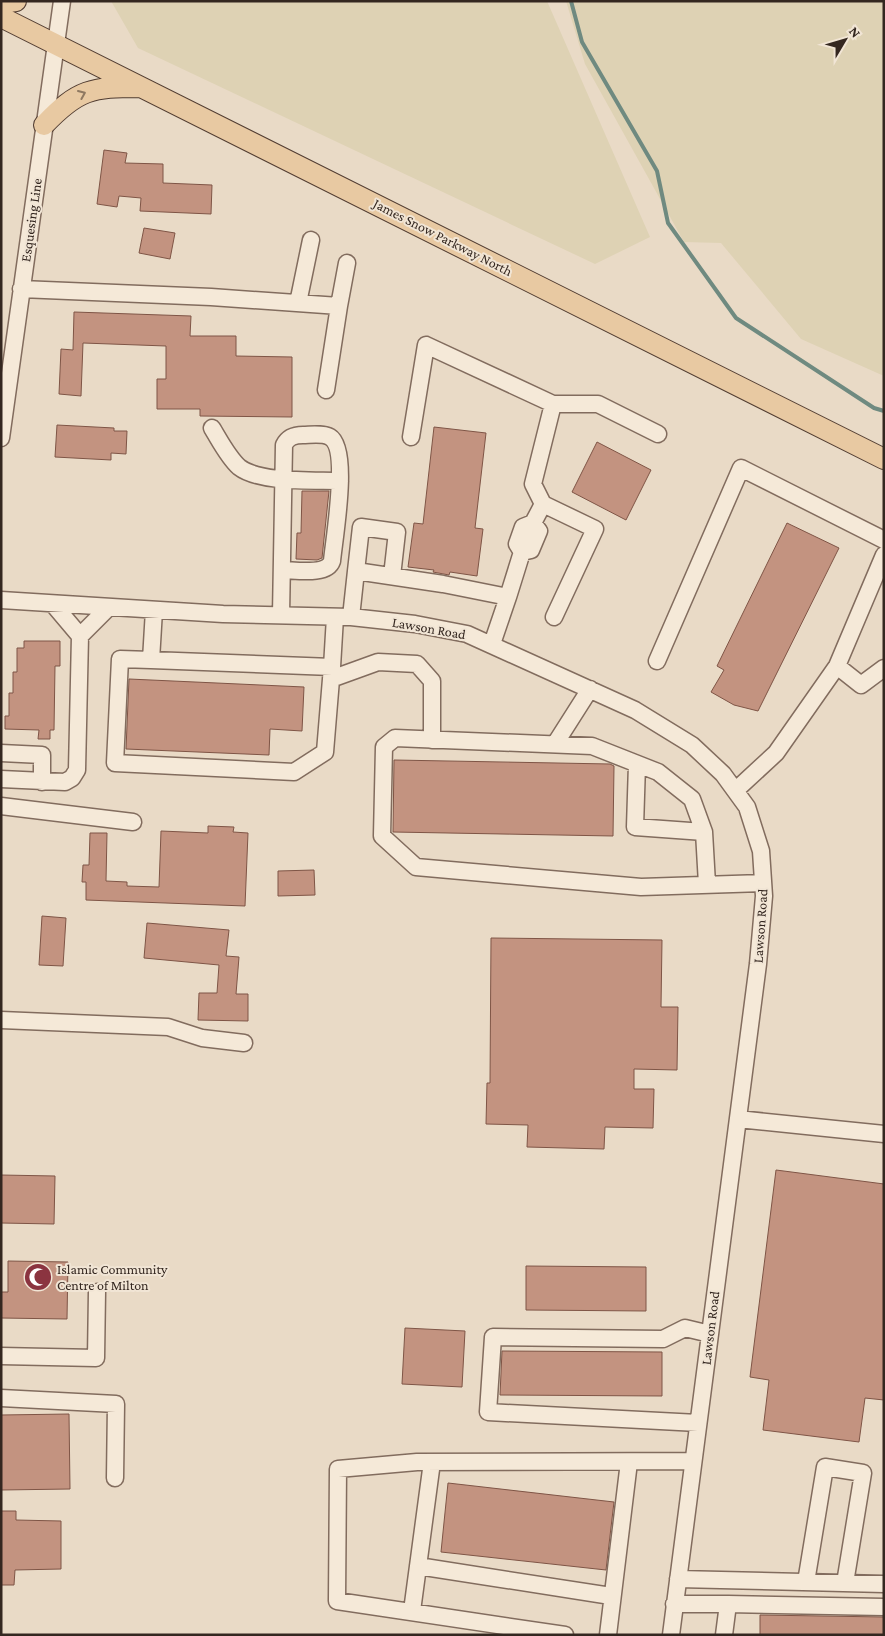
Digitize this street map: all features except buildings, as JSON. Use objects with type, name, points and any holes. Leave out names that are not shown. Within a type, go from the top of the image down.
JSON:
[{"type":"main road","points":[[1,4],[16,1]]},
{"type":"main road","name":"James Snow Parkway North","points":[[1,17],[145,87],[884,459]]},
{"type":"main road","points":[[44,125],[64,104],[76,96],[93,90],[145,87]]},
{"type":"street","name":"Esquesing Line","points":[[1,438],[62,1]]},
{"type":"street","points":[[298,303],[311,240]]},
{"type":"street","points":[[326,390],[347,264]]},
{"type":"street","points":[[21,289],[339,306]]},
{"type":"street","points":[[411,437],[426,345],[553,404],[598,404],[658,434]]},
{"type":"street","points":[[553,404],[533,484],[543,504],[595,529],[554,616]]},
{"type":"street","points":[[212,428],[238,466],[248,473],[283,478],[340,481]]},
{"type":"street","points":[[281,616],[283,478],[286,441],[296,435],[330,437],[338,447],[340,481],[331,566],[324,570],[282,570]]},
{"type":"street","points":[[657,661],[741,468],[884,540]]},
{"type":"street","points":[[492,644],[522,552],[531,550],[536,541],[539,531],[533,523],[543,504]]},
{"type":"street","points":[[392,576],[397,532],[361,527],[356,571],[343,617],[331,673],[326,752],[294,772],[114,763],[120,659],[331,673],[378,662],[417,664],[432,681],[432,740]]},
{"type":"street","points":[[736,790],[776,752],[837,666],[884,555]]},
{"type":"street","points":[[356,571],[508,597]]},
{"type":"street","name":"Lawson Road","points":[[1,600],[108,608],[343,617],[415,624],[467,634],[635,710],[692,745],[736,790],[747,807],[761,851],[764,896],[758,964],[670,1635]]},
{"type":"street","points":[[1,779],[65,782],[72,778],[77,770],[80,636],[53,604]]},
{"type":"street","points":[[80,636],[108,608]]},
{"type":"street","points":[[151,660],[154,610]]},
{"type":"street","points":[[837,666],[861,685],[884,668]]},
{"type":"street","points":[[555,744],[590,689]]},
{"type":"street","points":[[707,884],[704,832],[692,799],[658,772],[592,746],[394,738],[384,747],[382,836],[416,867],[641,887],[763,882]]},
{"type":"street","points":[[1,753],[42,755],[42,782]]},
{"type":"street","points":[[637,764],[635,827],[704,832]]},
{"type":"street","points":[[1,806],[133,822]]},
{"type":"street","points":[[1,1020],[168,1028],[202,1038],[244,1043]]},
{"type":"street","points":[[738,1119],[884,1134]]},
{"type":"street","points":[[1,1356],[96,1358],[97,1292]]},
{"type":"street","points":[[698,1423],[488,1412],[493,1337],[663,1339],[685,1328],[710,1334]]},
{"type":"street","points":[[1,1398],[116,1404],[115,1478]]},
{"type":"street","points":[[565,1635],[337,1601],[338,1469],[432,1462],[693,1462]]},
{"type":"street","points":[[412,1611],[432,1462]]},
{"type":"street","points":[[608,1635],[611,1596],[629,1462]]},
{"type":"street","points":[[806,1582],[825,1468],[863,1473],[845,1584]]},
{"type":"street","points":[[418,1566],[611,1596]]},
{"type":"street","points":[[678,1579],[884,1584]]},
{"type":"street","points":[[674,1604],[884,1607]]},
{"type":"street","points":[[724,1635],[728,1604]]},
{"type":"shaded area","points":[[111,1],[547,1],[650,237],[595,264],[138,48]]},
{"type":"shaded area","points":[[566,1],[884,1],[884,376],[801,339],[721,243],[684,242],[585,64]]},
{"type":"waterway","points":[[571,1],[582,42],[657,171],[668,223],[736,318],[874,408],[884,411]]},
{"type":"place","name":"Islamic Community Centre of Milton","points":[[38,1277]]}]
